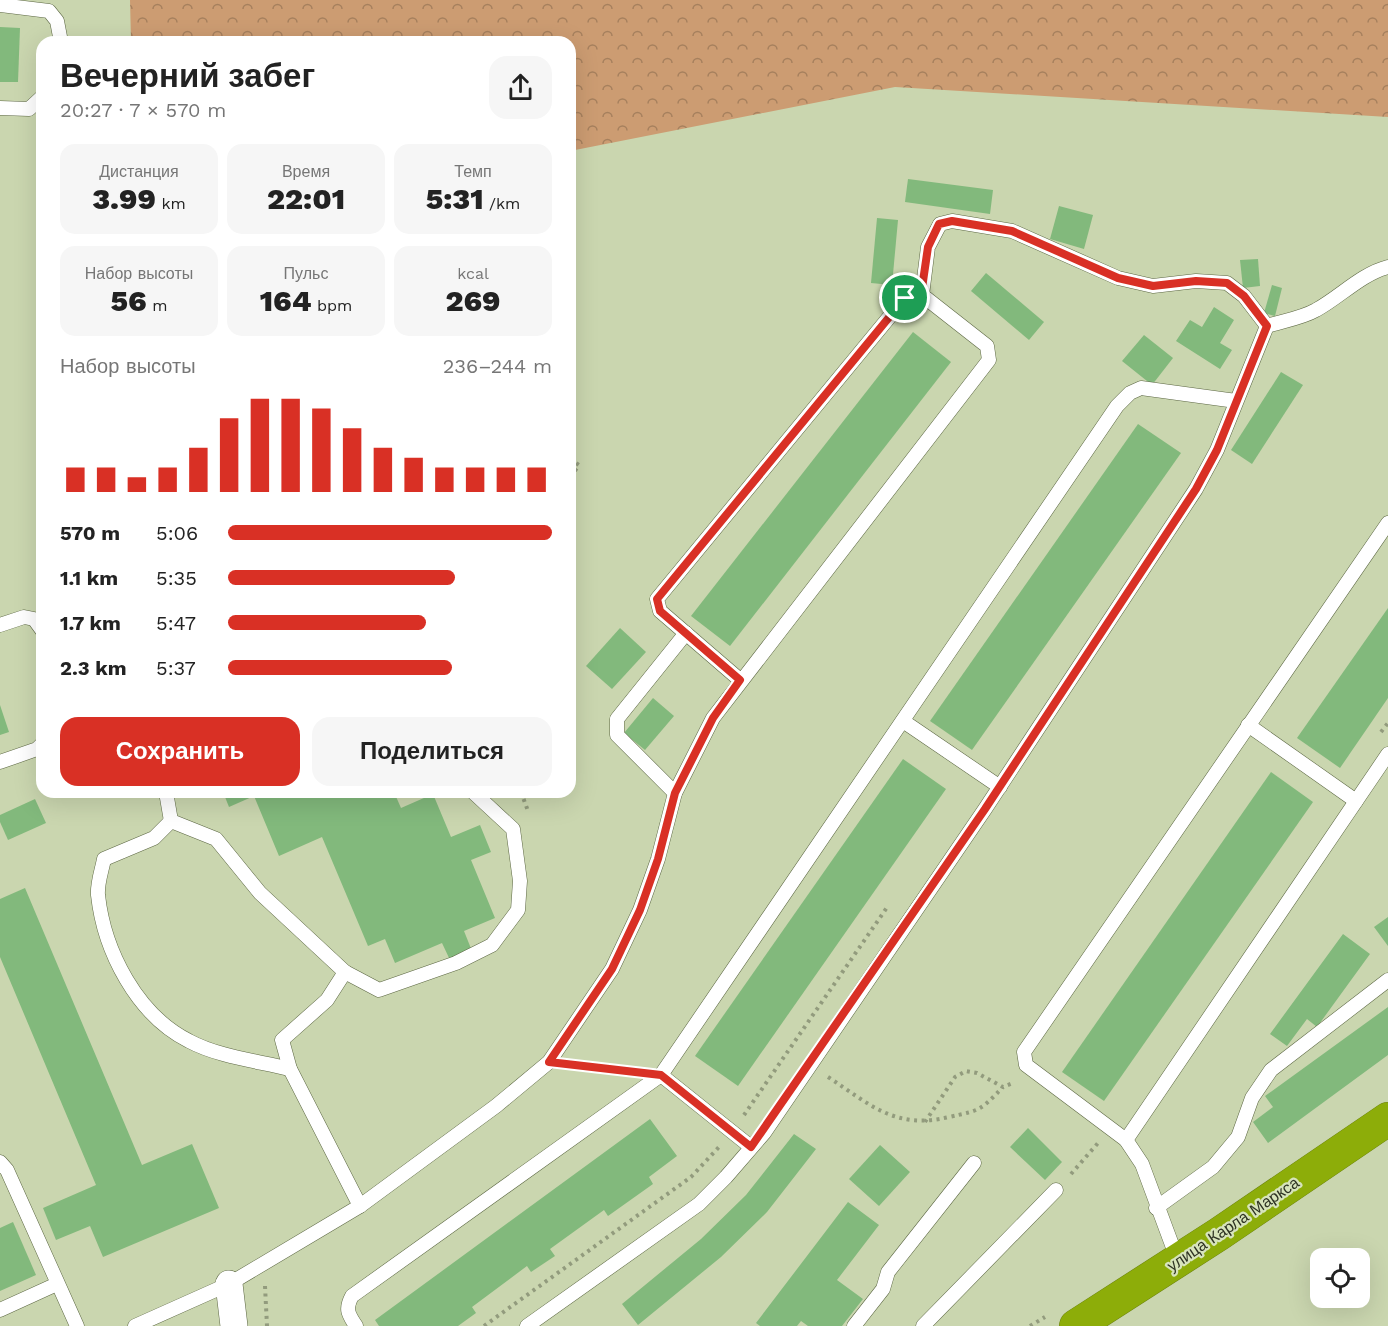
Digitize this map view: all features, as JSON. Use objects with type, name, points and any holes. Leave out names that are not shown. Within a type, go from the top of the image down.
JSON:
[{"type":"highway","name":"улица Карла Маркса","points":[[1076,1326],[1178,1261],[1388,1119]]},
{"type":"street","points":[[229,1284],[234,1326]]},
{"type":"lane","points":[[0,5],[49,10],[57,21],[60,36]]},
{"type":"lane","points":[[0,108],[29,109],[36,103]]},
{"type":"lane","points":[[921,295],[928,247],[939,224],[952,221],[1012,231],[1118,278],[1144,284],[1153,286],[1196,281],[1227,283],[1244,296],[1267,326]]},
{"type":"lane","points":[[1267,326],[1313,312],[1343,294],[1359,281],[1388,267]]},
{"type":"lane","points":[[135,1326],[229,1284],[360,1206],[496,1106],[549,1062],[612,969],[640,910],[658,859],[675,793],[713,718],[740,680],[989,360],[987,346],[921,295],[905,298],[657,599],[660,611],[740,680]]},
{"type":"lane","points":[[527,1326],[699,1204],[764,1132],[1000,787],[1196,489],[1217,450],[1267,326]]},
{"type":"lane","points":[[356,1326],[348,1314],[348,1305],[352,1296],[661,1075],[1117,406],[1130,393],[1141,388],[1236,401]]},
{"type":"lane","points":[[1178,1261],[1156,1208],[1142,1164],[1126,1140],[1026,1065],[1024,1052],[1388,522]]},
{"type":"lane","points":[[0,625],[24,617],[34,619],[36,622]]},
{"type":"lane","points":[[675,793],[617,735],[617,719],[686,633]]},
{"type":"lane","points":[[903,721],[1000,787]]},
{"type":"lane","points":[[1248,725],[1356,801]]},
{"type":"lane","points":[[0,762],[36,749]]},
{"type":"lane","points":[[1126,1140],[1388,754]]},
{"type":"lane","points":[[167,798],[171,821]]},
{"type":"lane","points":[[171,821],[216,839],[260,893],[345,972],[379,990],[456,963],[492,945],[518,910],[520,881],[513,829],[479,798]]},
{"type":"lane","points":[[171,821],[154,838],[104,859],[98,893],[110,946],[127,981],[165,1026],[189,1041],[208,1049],[290,1069]]},
{"type":"lane","points":[[345,972],[327,1000],[282,1040],[290,1069],[360,1206]]},
{"type":"lane","points":[[1156,1208],[1213,1167],[1238,1137],[1252,1098],[1271,1070],[1388,981]]},
{"type":"lane","points":[[661,1075],[751,1147]]},
{"type":"lane","points":[[0,1162],[7,1170],[77,1326]]},
{"type":"lane","points":[[854,1326],[883,1289],[888,1272],[974,1163]]},
{"type":"lane","points":[[923,1326],[1056,1190]]},
{"type":"lane","points":[[0,1310],[57,1284]]},
{"type":"path","points":[[484,1326],[691,1176],[732,1132],[893,899]]},
{"type":"path","points":[[549,1062],[661,1075]]},
{"type":"path","points":[[845,1088],[901,1120],[925,1123],[982,1110],[1003,1087],[1014,1083],[1026,1065]]},
{"type":"path","points":[[925,1123],[955,1077],[966,1071],[977,1073],[1003,1087]]},
{"type":"path","points":[[1056,1190],[1111,1129]]},
{"type":"path","points":[[264,1262],[267,1326]]},
{"type":"green space","points":[[130,0],[1388,0],[1388,117],[895,87],[576,150],[576,36],[131,36]]},
{"type":"building","points":[[0,27],[20,28],[18,82],[0,82]]},
{"type":"building","points":[[908,179],[993,190],[990,214],[905,202]]},
{"type":"building","points":[[1059,206],[1093,215],[1084,249],[1050,239]]},
{"type":"building","points":[[877,218],[898,220],[892,285],[871,283]]},
{"type":"building","points":[[1258,259],[1260,286],[1243,288],[1240,260]]},
{"type":"building","points":[[986,273],[1044,322],[1029,340],[971,291]]},
{"type":"building","points":[[1272,285],[1282,288],[1275,316],[1264,313]]},
{"type":"building","points":[[1214,307],[1234,320],[1220,343],[1232,350],[1220,369],[1176,341],[1190,320],[1202,327]]},
{"type":"building","points":[[913,332],[951,362],[730,646],[691,616]]},
{"type":"building","points":[[1144,335],[1173,358],[1152,385],[1122,361]]},
{"type":"building","points":[[1281,372],[1303,385],[1252,464],[1231,450]]},
{"type":"building","points":[[1138,424],[1181,453],[972,750],[930,721]]},
{"type":"building","points":[[1388,608],[1388,698],[1340,768],[1297,738]]},
{"type":"building","points":[[620,628],[646,652],[612,689],[586,666]]},
{"type":"building","points":[[653,698],[674,716],[645,750],[624,733]]},
{"type":"building","points":[[0,705],[9,732],[0,735]]},
{"type":"building","points":[[903,759],[946,789],[738,1086],[695,1056]]},
{"type":"building","points":[[1271,772],[1313,802],[1104,1101],[1062,1072]]},
{"type":"building","points":[[225,798],[249,798],[229,807]]},
{"type":"building","points":[[255,798],[397,798],[401,808],[424,798],[435,798],[451,837],[480,825],[491,852],[471,860],[495,918],[464,931],[472,951],[450,960],[442,943],[395,963],[385,939],[368,946],[322,837],[279,856]]},
{"type":"building","points":[[35,799],[46,823],[8,840],[0,822],[0,815]]},
{"type":"building","points":[[25,888],[142,1165],[192,1144],[219,1208],[103,1257],[90,1226],[56,1240],[43,1208],[96,1185],[0,957],[0,899]]},
{"type":"building","points":[[1388,917],[1388,946],[1374,927]]},
{"type":"building","points":[[1343,934],[1370,954],[1317,1027],[1307,1019],[1287,1046],[1270,1034]]},
{"type":"building","points":[[1388,1007],[1388,1055],[1268,1143],[1253,1122],[1273,1107],[1265,1096]]},
{"type":"building","points":[[650,1119],[677,1156],[649,1177],[653,1184],[608,1216],[604,1210],[550,1249],[555,1256],[531,1272],[527,1266],[472,1307],[476,1313],[458,1326],[379,1326],[375,1320]]},
{"type":"building","points":[[1028,1128],[1062,1162],[1045,1180],[1010,1147]]},
{"type":"building","points":[[794,1134],[816,1149],[767,1212],[721,1257],[638,1325],[622,1304],[701,1239],[746,1195]]},
{"type":"building","points":[[880,1145],[910,1172],[879,1206],[849,1179]]},
{"type":"building","points":[[848,1202],[879,1225],[837,1280],[863,1299],[842,1326],[808,1326],[801,1321],[797,1326],[760,1326],[756,1323]]},
{"type":"building","points":[[13,1222],[36,1275],[0,1291],[0,1228]]},
{"type":"route","points":[[952,221],[1012,231],[1118,278],[1153,286],[1196,281],[1227,283],[1244,296],[1267,326],[1236,401],[1230,422],[1196,489],[985,809],[764,1132],[751,1147],[661,1075],[549,1062],[567,1039],[612,969],[640,910],[658,859],[675,793],[713,718],[740,680],[660,611],[657,599],[905,298],[921,295],[928,247],[933,235],[939,224],[952,221]]}]
